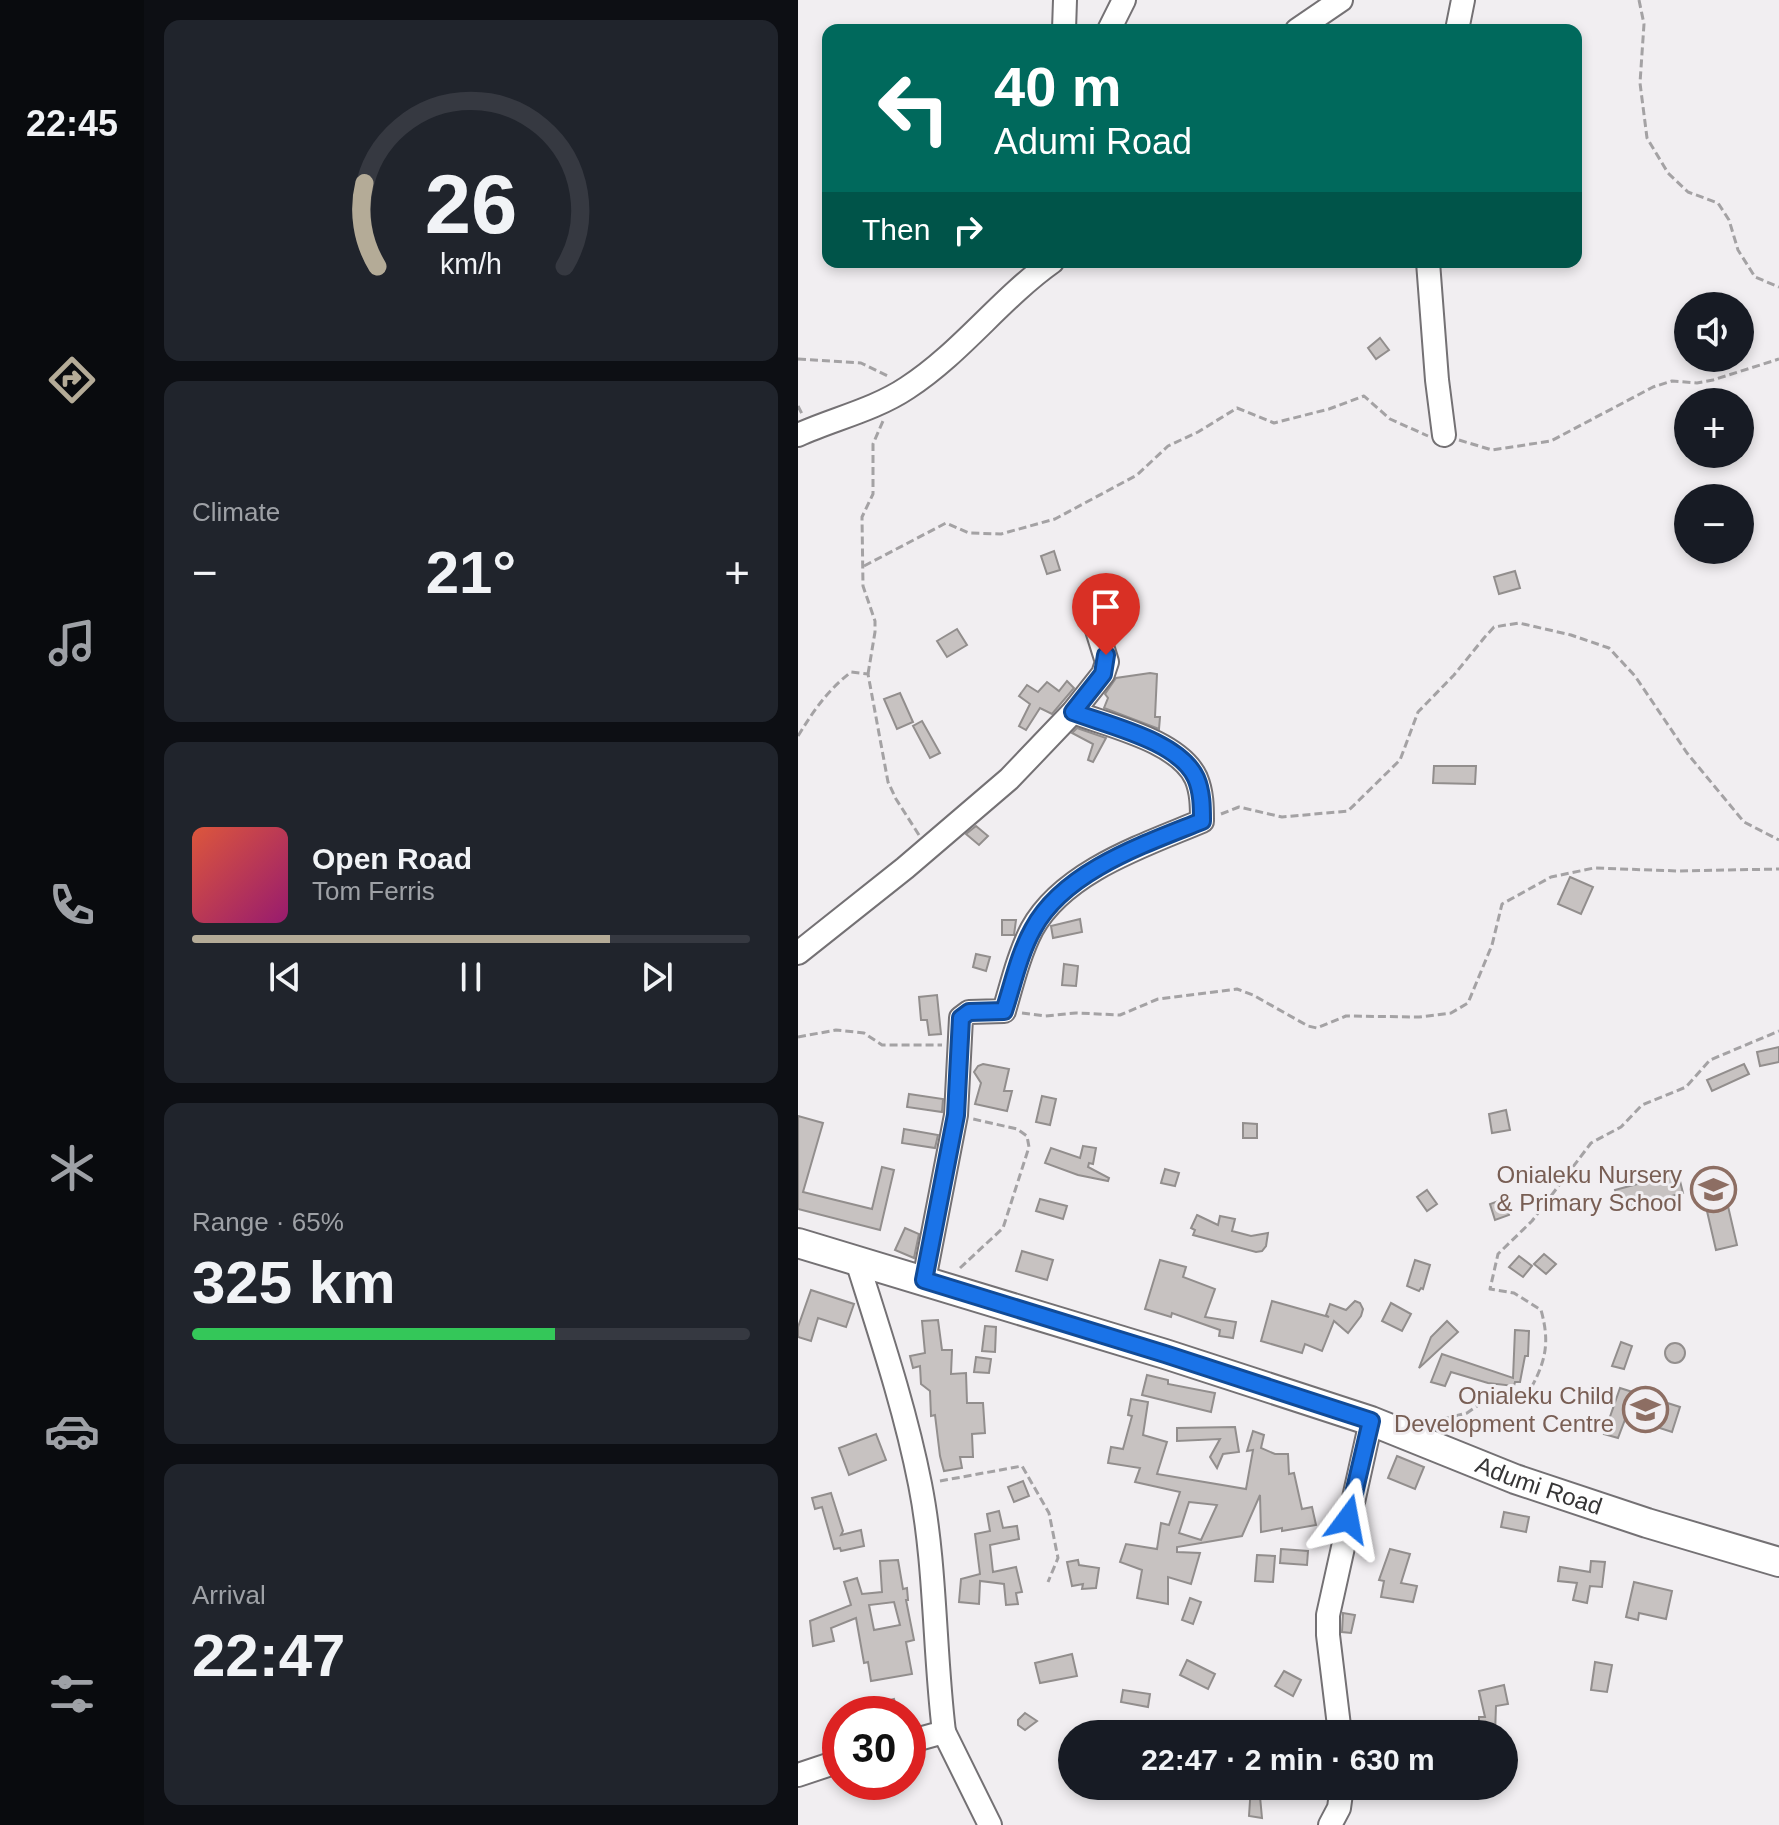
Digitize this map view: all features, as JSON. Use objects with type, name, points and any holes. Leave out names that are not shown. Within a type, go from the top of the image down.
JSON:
[{"type":"main road","name":"Adumi Road","points":[[798,1243],[1165,1354],[1384,1426],[1515,1479],[1779,1562]]},
{"type":"street","points":[[1064,24],[1065,0]]},
{"type":"street","points":[[1112,24],[1124,0]]},
{"type":"street","points":[[1306,24],[1341,0]]},
{"type":"street","points":[[1458,24],[1463,0]]},
{"type":"street","points":[[1428,268],[1444,435]]},
{"type":"street","points":[[798,435],[882,401],[930,371],[983,324],[1025,271]]},
{"type":"street","points":[[798,953],[1009,779],[1073,712],[1103,674],[1107,662],[1092,614]]},
{"type":"street","points":[[931,1282],[956,1115],[958,1044],[964,1014],[1004,1011],[1032,930],[1063,893],[1102,865],[1129,851],[1202,821],[1202,798],[1196,779],[1186,763],[1169,749],[1073,712]]},
{"type":"street","points":[[857,1261],[905,1417],[920,1486],[944,1732],[990,1825]]},
{"type":"street","points":[[1338,1720],[1328,1615],[1384,1426]]},
{"type":"street","points":[[926,1737],[944,1732]]},
{"type":"street","points":[[798,1775],[822,1767]]},
{"type":"street","points":[[1330,1825],[1340,1800]]},
{"type":"path","points":[[1639,0],[1644,24],[1640,83],[1647,138],[1668,173],[1688,192],[1718,203],[1729,220],[1738,250],[1755,277],[1779,287]]},
{"type":"path","points":[[798,359],[861,363],[905,389]]},
{"type":"path","points":[[864,566],[946,523],[969,533],[1001,534],[1055,519],[1137,475],[1168,446],[1237,408],[1274,423],[1364,396],[1390,419],[1424,437],[1444,435],[1492,450],[1551,441],[1653,387],[1672,381],[1697,383],[1713,380],[1779,359]]},
{"type":"path","points":[[882,401],[883,420],[873,444],[871,459],[873,494],[862,517],[863,586],[875,621],[868,674],[888,782],[927,848]]},
{"type":"path","points":[[1202,821],[1239,807],[1282,817],[1348,811],[1400,760],[1418,712],[1494,627],[1519,623],[1609,648],[1635,676],[1687,753],[1744,822],[1779,840]]},
{"type":"path","points":[[798,736],[820,700],[845,677],[851,672],[868,674]]},
{"type":"path","points":[[1004,1011],[1045,1016],[1076,1013],[1120,1015],[1158,999],[1237,989],[1317,1028],[1346,1016],[1419,1017],[1451,1013],[1468,1003],[1492,945],[1502,904],[1551,877],[1594,868],[1679,871],[1779,869]]},
{"type":"path","points":[[798,1037],[836,1030],[864,1033],[882,1045],[958,1044]]},
{"type":"path","points":[[1384,1426],[1467,1413],[1486,1400],[1530,1390],[1542,1368],[1548,1334],[1541,1310],[1514,1293],[1490,1289],[1498,1254],[1532,1221],[1591,1143],[1621,1127],[1642,1105],[1686,1087],[1710,1060],[1779,1031]]},
{"type":"path","points":[[931,1282],[967,1264],[1003,1228],[1029,1147],[1027,1136],[1017,1129],[956,1115]]},
{"type":"path","points":[[920,1486],[963,1475],[1022,1466],[1049,1513],[1058,1558],[1048,1582]]},
{"type":"building","points":[[1380,338],[1389,350],[1376,359],[1368,348]]},
{"type":"building","points":[[1054,551],[1060,570],[1047,574],[1041,556]]},
{"type":"building","points":[[1515,571],[1520,588],[1499,594],[1494,577]]},
{"type":"building","points":[[1085,589],[1108,590],[1108,605],[1094,600],[1085,602]]},
{"type":"building","points":[[957,629],[967,645],[947,657],[937,641]]},
{"type":"building","points":[[1157,674],[1155,717],[1160,717],[1159,729],[1104,708],[1108,698],[1105,694],[1116,678]]},
{"type":"building","points":[[1067,681],[1074,688],[1052,714],[1040,708],[1026,730],[1019,726],[1030,704],[1019,696],[1027,685],[1038,692],[1047,682],[1059,691]]},
{"type":"building","points":[[900,693],[913,722],[897,729],[884,699]]},
{"type":"building","points":[[922,721],[940,753],[930,758],[913,726]]},
{"type":"building","points":[[1077,728],[1106,738],[1093,762],[1088,760],[1093,744],[1072,733]]},
{"type":"building","points":[[1434,766],[1476,766],[1475,784],[1433,783]]},
{"type":"building","points":[[976,826],[988,836],[979,845],[966,834]]},
{"type":"building","points":[[1570,877],[1593,887],[1581,914],[1558,904]]},
{"type":"building","points":[[1080,919],[1082,932],[1053,938],[1051,926]]},
{"type":"building","points":[[1002,920],[1016,920],[1014,935],[1002,935]]},
{"type":"building","points":[[976,954],[990,957],[986,971],[973,967]]},
{"type":"building","points":[[1064,964],[1078,966],[1076,986],[1062,985]]},
{"type":"building","points":[[937,995],[941,1034],[929,1035],[927,1020],[921,1020],[919,997]]},
{"type":"building","points":[[1779,1047],[1779,1062],[1760,1066],[1757,1052]]},
{"type":"building","points":[[983,1064],[1009,1069],[1004,1091],[1012,1091],[1007,1111],[975,1104],[981,1083],[974,1072]]},
{"type":"building","points":[[1744,1064],[1749,1074],[1712,1091],[1707,1080]]},
{"type":"building","points":[[909,1094],[943,1099],[942,1112],[907,1107]]},
{"type":"building","points":[[1042,1096],[1056,1099],[1050,1125],[1036,1122]]},
{"type":"building","points":[[1506,1110],[1510,1130],[1492,1133],[1489,1114]]},
{"type":"building","points":[[798,1116],[823,1123],[803,1192],[872,1209],[882,1167],[894,1170],[880,1230],[798,1209]]},
{"type":"building","points":[[1243,1123],[1257,1124],[1257,1138],[1243,1138]]},
{"type":"building","points":[[904,1129],[938,1135],[935,1148],[902,1143]]},
{"type":"building","points":[[1083,1146],[1096,1148],[1093,1164],[1089,1163],[1088,1167],[1109,1178],[1108,1181],[1078,1175],[1045,1163],[1051,1148],[1080,1158]]},
{"type":"building","points":[[1165,1169],[1179,1173],[1175,1186],[1161,1183]]},
{"type":"building","points":[[1678,1173],[1683,1193],[1620,1210],[1615,1190]]},
{"type":"building","points":[[1721,1176],[1737,1245],[1716,1250],[1700,1181]]},
{"type":"building","points":[[1427,1190],[1437,1204],[1427,1211],[1417,1197]]},
{"type":"building","points":[[1040,1199],[1067,1206],[1063,1219],[1036,1211]]},
{"type":"building","points":[[1504,1199],[1509,1215],[1495,1220],[1490,1204]]},
{"type":"building","points":[[1197,1215],[1218,1225],[1220,1216],[1235,1219],[1232,1231],[1251,1236],[1268,1233],[1266,1246],[1256,1252],[1193,1235],[1195,1230],[1191,1228]]},
{"type":"building","points":[[905,1228],[919,1234],[914,1258],[895,1250]]},
{"type":"building","points":[[1022,1251],[1053,1260],[1047,1280],[1016,1271]]},
{"type":"building","points":[[1544,1254],[1556,1264],[1546,1274],[1534,1264]]},
{"type":"building","points":[[1519,1256],[1532,1266],[1523,1277],[1509,1267]]},
{"type":"building","points":[[1160,1260],[1186,1267],[1183,1277],[1215,1289],[1205,1317],[1236,1322],[1233,1338],[1219,1336],[1220,1330],[1172,1313],[1171,1317],[1145,1309]]},
{"type":"building","points":[[1415,1260],[1430,1265],[1423,1289],[1419,1291],[1407,1286]]},
{"type":"building","points":[[811,1290],[854,1304],[846,1327],[818,1318],[811,1341],[798,1337],[798,1327]]},
{"type":"building","points":[[1272,1301],[1329,1317],[1326,1315],[1330,1304],[1346,1310],[1355,1301],[1363,1309],[1348,1333],[1334,1321],[1322,1351],[1305,1344],[1302,1353],[1261,1341]]},
{"type":"building","points":[[1391,1303],[1411,1314],[1402,1331],[1382,1321]]},
{"type":"building","points":[[938,1320],[942,1350],[952,1350],[951,1374],[966,1373],[967,1403],[983,1403],[985,1433],[972,1434],[973,1457],[960,1457],[962,1468],[944,1471],[935,1415],[931,1416],[930,1391],[921,1384],[920,1366],[913,1368],[910,1356],[925,1353],[922,1321]]},
{"type":"building","points":[[1447,1321],[1458,1332],[1419,1368],[1431,1337]]},
{"type":"building","points":[[985,1326],[996,1327],[995,1352],[982,1351]]},
{"type":"building","points":[[1515,1330],[1529,1331],[1528,1356],[1525,1356],[1520,1382],[1515,1382],[1514,1386],[1488,1383],[1451,1372],[1445,1386],[1431,1382],[1442,1354],[1513,1378]]},
{"type":"building","points":[[1621,1342],[1632,1346],[1624,1369],[1612,1366]]},
{"type":"building","points":[[1675,1343],[1682,1346],[1685,1353],[1682,1360],[1675,1363],[1668,1360],[1665,1353],[1668,1346]]},
{"type":"building","points":[[976,1357],[991,1359],[989,1373],[974,1372]]},
{"type":"building","points":[[1147,1375],[1168,1380],[1168,1384],[1215,1393],[1211,1412],[1142,1395]]},
{"type":"building","points":[[1620,1388],[1680,1407],[1672,1432],[1626,1417],[1618,1438],[1604,1434]]},
{"type":"building","points":[[1131,1399],[1148,1402],[1143,1435],[1167,1442],[1157,1474],[1246,1489],[1253,1450],[1247,1451],[1253,1431],[1264,1435],[1261,1448],[1275,1454],[1288,1454],[1289,1474],[1294,1473],[1302,1509],[1312,1507],[1316,1525],[1261,1532],[1260,1495],[1242,1536],[1177,1547],[1177,1552],[1200,1553],[1191,1584],[1168,1577],[1168,1604],[1137,1598],[1142,1570],[1120,1562],[1126,1544],[1157,1549],[1161,1523],[1169,1525],[1180,1492],[1135,1482],[1140,1468],[1108,1463],[1111,1447],[1123,1449],[1132,1416],[1128,1415]],"holes":[[[1189,1502],[1217,1505],[1201,1540],[1179,1533]]]},
{"type":"building","points":[[1235,1427],[1239,1452],[1223,1454],[1217,1468],[1210,1457],[1220,1439],[1177,1441],[1177,1428]]},
{"type":"building","points":[[876,1434],[886,1460],[849,1475],[839,1448]]},
{"type":"building","points":[[1397,1456],[1424,1467],[1415,1489],[1388,1478]]},
{"type":"building","points":[[1023,1481],[1029,1496],[1014,1502],[1008,1487]]},
{"type":"building","points":[[831,1493],[843,1531],[841,1535],[861,1530],[864,1546],[841,1551],[840,1548],[834,1549],[822,1507],[815,1509],[812,1498]]},
{"type":"building","points":[[999,1511],[1003,1528],[1017,1526],[1019,1539],[990,1545],[993,1572],[1016,1567],[1022,1592],[1016,1593],[1018,1604],[1006,1605],[1004,1584],[980,1581],[979,1604],[959,1602],[961,1579],[980,1574],[975,1534],[990,1531],[987,1514]]},
{"type":"building","points":[[1504,1512],[1529,1517],[1526,1532],[1501,1527]]},
{"type":"building","points":[[1281,1549],[1308,1551],[1307,1565],[1280,1563]]},
{"type":"building","points":[[1390,1549],[1410,1554],[1401,1583],[1417,1586],[1413,1602],[1381,1597],[1384,1581],[1379,1580]]},
{"type":"building","points":[[1257,1555],[1275,1556],[1273,1582],[1255,1581]]},
{"type":"building","points":[[898,1560],[903,1589],[907,1588],[906,1600],[914,1640],[906,1642],[912,1674],[871,1681],[868,1662],[864,1663],[856,1618],[831,1628],[834,1641],[813,1646],[810,1621],[851,1605],[844,1582],[857,1578],[862,1594],[882,1592],[880,1561]],"holes":[[[894,1602],[900,1625],[874,1630],[869,1605]]]},
{"type":"building","points":[[1078,1560],[1079,1565],[1099,1568],[1096,1588],[1082,1589],[1083,1584],[1072,1586],[1067,1562]]},
{"type":"building","points":[[1591,1561],[1605,1562],[1602,1587],[1590,1586],[1587,1603],[1573,1600],[1577,1583],[1558,1581],[1560,1567],[1590,1572]]},
{"type":"building","points":[[1634,1582],[1672,1591],[1666,1619],[1639,1613],[1638,1620],[1626,1617]]},
{"type":"building","points":[[1190,1598],[1201,1602],[1193,1624],[1182,1620]]},
{"type":"building","points":[[1343,1613],[1355,1615],[1351,1633],[1342,1632]]},
{"type":"building","points":[[1072,1654],[1077,1676],[1040,1683],[1035,1663]]},
{"type":"building","points":[[1187,1660],[1215,1674],[1208,1689],[1180,1675]]},
{"type":"building","points":[[1595,1662],[1612,1665],[1607,1692],[1591,1690]]},
{"type":"building","points":[[1284,1671],[1301,1680],[1293,1696],[1275,1686]]},
{"type":"building","points":[[1504,1685],[1508,1704],[1496,1706],[1496,1720],[1479,1720],[1479,1717],[1485,1717],[1479,1691]]},
{"type":"building","points":[[1123,1690],[1150,1694],[1148,1707],[1121,1702]]},
{"type":"building","points":[[1025,1713],[1037,1721],[1025,1730],[1018,1725],[1018,1720]]},
{"type":"building","points":[[1250,1800],[1260,1800],[1262,1818],[1249,1816]]},
{"type":"place","name":"Onialeku Nursery & Primary School","points":[[1713,1189]]},
{"type":"place","name":"Onialeku Child Development Centre","points":[[1645,1410]]},
{"type":"route","points":[[1106,655],[1103,674],[1073,712],[1169,749],[1186,763],[1196,779],[1202,798],[1202,821],[1129,851],[1102,865],[1063,893],[1032,930],[1004,1011],[969,1012],[961,1018],[956,1115],[924,1280],[1371,1421],[1348,1519]]}]
